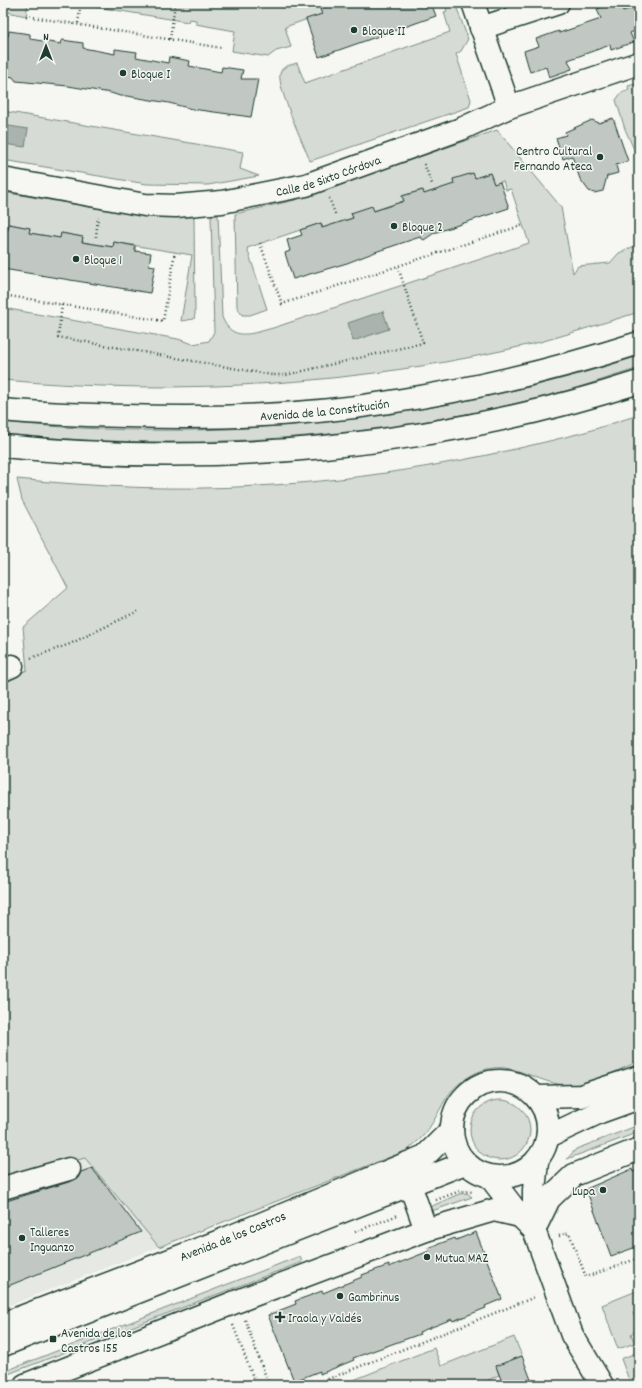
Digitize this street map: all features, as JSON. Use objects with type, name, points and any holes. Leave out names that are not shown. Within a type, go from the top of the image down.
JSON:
[{"type":"main road","points":[[472,3],[509,107]]},
{"type":"main road","points":[[481,28],[558,3]]},
{"type":"main road","name":"Calle de Sixto Córdova","points":[[3,179],[145,205],[182,206],[222,202],[306,185],[461,129],[509,107],[639,64]]},
{"type":"main road","name":"Avenida de la Constitución","points":[[3,410],[97,416],[174,418],[260,415],[325,410],[390,403],[456,390],[589,359],[639,344]]},
{"type":"main road","points":[[3,446],[105,454],[259,453],[334,446],[404,437],[521,415],[599,395],[639,382]]},
{"type":"main road","points":[[537,1098],[581,1096],[639,1076]]},
{"type":"main road","points":[[492,1082],[508,1082],[524,1087],[537,1098],[545,1109],[549,1122],[549,1136],[545,1150],[537,1162],[515,1176],[490,1177],[476,1172],[465,1163],[455,1147],[452,1129],[455,1113],[463,1098],[481,1086],[492,1082]]},
{"type":"main road","points":[[549,1136],[600,1112],[639,1098]]},
{"type":"main road","name":"Avenida de los Castros","points":[[3,1324],[220,1241],[425,1156],[452,1129]]},
{"type":"main road","points":[[531,1229],[549,1199],[574,1174],[639,1149]]},
{"type":"main road","points":[[531,1229],[537,1162]]},
{"type":"main road","name":"Avenida de los Castros","points":[[3,1345],[465,1163]]},
{"type":"main road","points":[[3,1188],[70,1169]]},
{"type":"main road","points":[[490,1177],[531,1229],[572,1335],[602,1385]]},
{"type":"main road","points":[[410,1185],[426,1230]]},
{"type":"main road","points":[[25,1385],[426,1230],[494,1210],[531,1229]]},
{"type":"main road","points":[[572,1335],[580,1375],[584,1385]]},
{"type":"path","points":[[78,24],[81,3]]},
{"type":"path","points":[[170,39],[176,3]]},
{"type":"path","points":[[26,16],[222,48]]},
{"type":"path","points":[[423,164],[432,184]]},
{"type":"path","points":[[328,196],[336,216]]},
{"type":"path","points":[[96,237],[98,216]]},
{"type":"path","points":[[260,243],[282,304],[523,225]]},
{"type":"path","points":[[3,295],[163,321],[175,252]]},
{"type":"path","points":[[62,304],[58,336],[249,371],[286,375],[423,343],[398,267]]},
{"type":"path","points":[[8,668],[70,644],[138,611]]},
{"type":"path","points":[[531,1229],[569,1233],[586,1277],[639,1258]]},
{"type":"path","points":[[313,1385],[536,1297],[534,1290]]},
{"type":"path","points":[[232,1304],[256,1385]]},
{"type":"path","points":[[232,1304],[269,1385]]},
{"type":"shaded area","points":[[3,3],[28,3],[26,16],[3,11]]},
{"type":"shaded area","points":[[72,3],[191,3],[213,5],[237,3],[338,3],[320,9],[322,14],[285,27],[291,47],[276,51],[268,57],[232,51],[235,31],[196,24],[196,20],[189,19],[188,22]]},
{"type":"shaded area","points":[[445,3],[455,3],[468,39],[461,51],[456,54],[471,100],[469,107],[310,161],[283,91],[280,81],[282,69],[297,63],[305,83],[450,32],[444,12],[447,11]]},
{"type":"shaded area","points":[[639,83],[639,161],[625,129],[616,100],[621,93],[629,90],[628,86]]},
{"type":"shaded area","points":[[3,111],[243,152],[240,169],[259,176],[208,185],[147,184],[3,160]]},
{"type":"shaded area","points":[[3,125],[28,129],[25,147],[3,144]]},
{"type":"shaded area","points":[[497,130],[561,207],[573,273],[578,266],[610,263],[619,253],[639,244],[639,312],[540,342],[474,357],[340,377],[273,383],[138,387],[71,385],[3,380],[3,308],[178,339],[193,344],[209,341],[214,332],[211,216],[218,215],[222,317],[226,325],[231,330],[244,334],[251,334],[273,328],[529,243],[511,189],[506,190],[503,181],[494,184],[490,173],[475,178],[473,173],[453,180],[455,184],[424,194],[422,190],[402,196],[404,201],[373,211],[351,213],[353,218],[323,228],[321,223],[247,248],[267,309],[250,315],[242,315],[237,307],[235,214],[295,200]]},
{"type":"shaded area","points":[[3,192],[142,216],[194,217],[194,319],[181,321],[192,255],[114,242],[113,247],[82,242],[82,237],[62,233],[60,238],[29,233],[30,228],[9,224],[8,230],[3,229]]},
{"type":"shaded area","points":[[383,311],[389,329],[353,341],[348,323]]},
{"type":"shaded area","points":[[639,356],[639,368],[562,392],[494,408],[424,421],[355,431],[284,438],[143,442],[3,434],[3,422],[83,428],[164,430],[244,428],[324,422],[404,412],[483,397],[562,379]]},
{"type":"shaded area","points":[[639,415],[639,1061],[582,1084],[565,1085],[550,1082],[522,1072],[508,1069],[494,1068],[478,1072],[460,1083],[450,1093],[427,1131],[408,1150],[159,1247],[85,1158],[3,1179],[3,681],[27,670],[23,627],[68,588],[22,500],[17,479],[107,486],[197,488],[257,486],[340,479],[381,474],[463,460],[585,432]]},
{"type":"shaded area","points":[[500,1100],[516,1105],[521,1109],[525,1114],[530,1130],[525,1146],[521,1151],[516,1155],[500,1160],[484,1155],[479,1151],[475,1146],[470,1130],[475,1114],[479,1109],[484,1105]]},
{"type":"shaded area","points":[[639,1125],[639,1132],[567,1159],[576,1149]]},
{"type":"shaded area","points":[[85,1158],[159,1247],[3,1308],[3,1179]]},
{"type":"shaded area","points":[[467,1193],[472,1197],[432,1211],[430,1207],[459,1194]]},
{"type":"shaded area","points":[[300,1256],[302,1262],[3,1376],[3,1372]]},
{"type":"shaded area","points":[[639,1290],[639,1311],[633,1313],[639,1328],[631,1334],[635,1343],[618,1349],[602,1305]]},
{"type":"shaded area","points":[[514,1337],[522,1356],[496,1366],[499,1375],[478,1385],[341,1385],[434,1348],[441,1366]]},
{"type":"shaded area","points":[[638,1352],[639,1385],[631,1385],[621,1359]]},
{"type":"building","name":"Bloque II","points":[[338,3],[431,3],[436,16],[319,57],[306,19],[322,14],[320,9]]},
{"type":"building","points":[[612,4],[613,7],[620,4],[623,11],[639,6],[639,29],[630,33],[634,42],[611,50],[610,45],[568,60],[572,69],[549,77],[546,67],[530,72],[524,51],[539,46],[536,39],[601,19],[597,9]]},
{"type":"building","name":"Bloque I","points":[[9,31],[30,34],[30,39],[61,44],[62,40],[83,43],[83,48],[115,54],[115,49],[137,52],[136,57],[168,63],[169,57],[190,61],[189,66],[221,72],[222,67],[243,70],[241,79],[258,79],[251,117],[192,109],[169,103],[120,96],[111,93],[68,86],[16,81],[13,77],[3,75],[3,36],[8,36]]},
{"type":"building","name":"Centro Cultural Fernando Ateca","points":[[613,118],[628,161],[616,165],[618,173],[607,176],[603,191],[594,193],[589,191],[580,179],[572,156],[563,159],[556,138],[566,135],[565,132],[592,120],[599,123]]},
{"type":"building","name":"Bloque 2","points":[[473,173],[475,178],[490,173],[494,184],[500,182],[509,208],[434,233],[424,240],[420,237],[347,263],[293,279],[285,253],[290,251],[287,240],[302,235],[300,230],[321,223],[322,228],[353,218],[351,213],[372,206],[374,211],[404,201],[402,196],[423,190],[424,194],[454,184],[453,179]]},
{"type":"building","name":"Bloque 1","points":[[9,224],[30,228],[29,233],[60,238],[61,233],[83,237],[82,242],[113,247],[114,242],[135,246],[135,251],[151,253],[149,265],[155,266],[150,293],[3,269],[3,229],[8,230]]},
{"type":"building","points":[[92,1168],[141,1232],[3,1288],[3,1202],[72,1181],[78,1178],[81,1172]]},
{"type":"building","points":[[632,1169],[633,1172],[639,1169],[639,1246],[611,1256],[586,1189]]},
{"type":"building","points":[[476,1232],[502,1299],[485,1306],[486,1308],[453,1321],[452,1319],[419,1332],[420,1334],[353,1358],[354,1360],[320,1374],[320,1371],[294,1381],[268,1315],[296,1304],[295,1301],[322,1291],[323,1293],[362,1277],[362,1275],[389,1265],[389,1267],[429,1251],[428,1248],[455,1238],[456,1240]]},
{"type":"building","points":[[522,1356],[533,1385],[503,1385],[496,1366]]},
{"type":"place","name":"Bloque II","points":[[354,30]]},
{"type":"place","name":"Bloque I","points":[[123,73]]},
{"type":"place","name":"Centro Cultural Fernando Ateca","points":[[600,157]]},
{"type":"place","name":"Bloque 2","points":[[394,226]]},
{"type":"place","name":"Bloque 1","points":[[76,259]]},
{"type":"place","name":"Lupa","points":[[603,1190]]},
{"type":"place","name":"Talleres Inguanzo","points":[[22,1238]]},
{"type":"place","name":"Mutua MAZ","points":[[427,1257]]},
{"type":"place","name":"Gambrinus","points":[[340,1296]]},
{"type":"place","name":"Iraola y Valdés","points":[[280,1317]]},
{"type":"place","name":"Avenida de los Castros 155","points":[[53,1339]]}]
